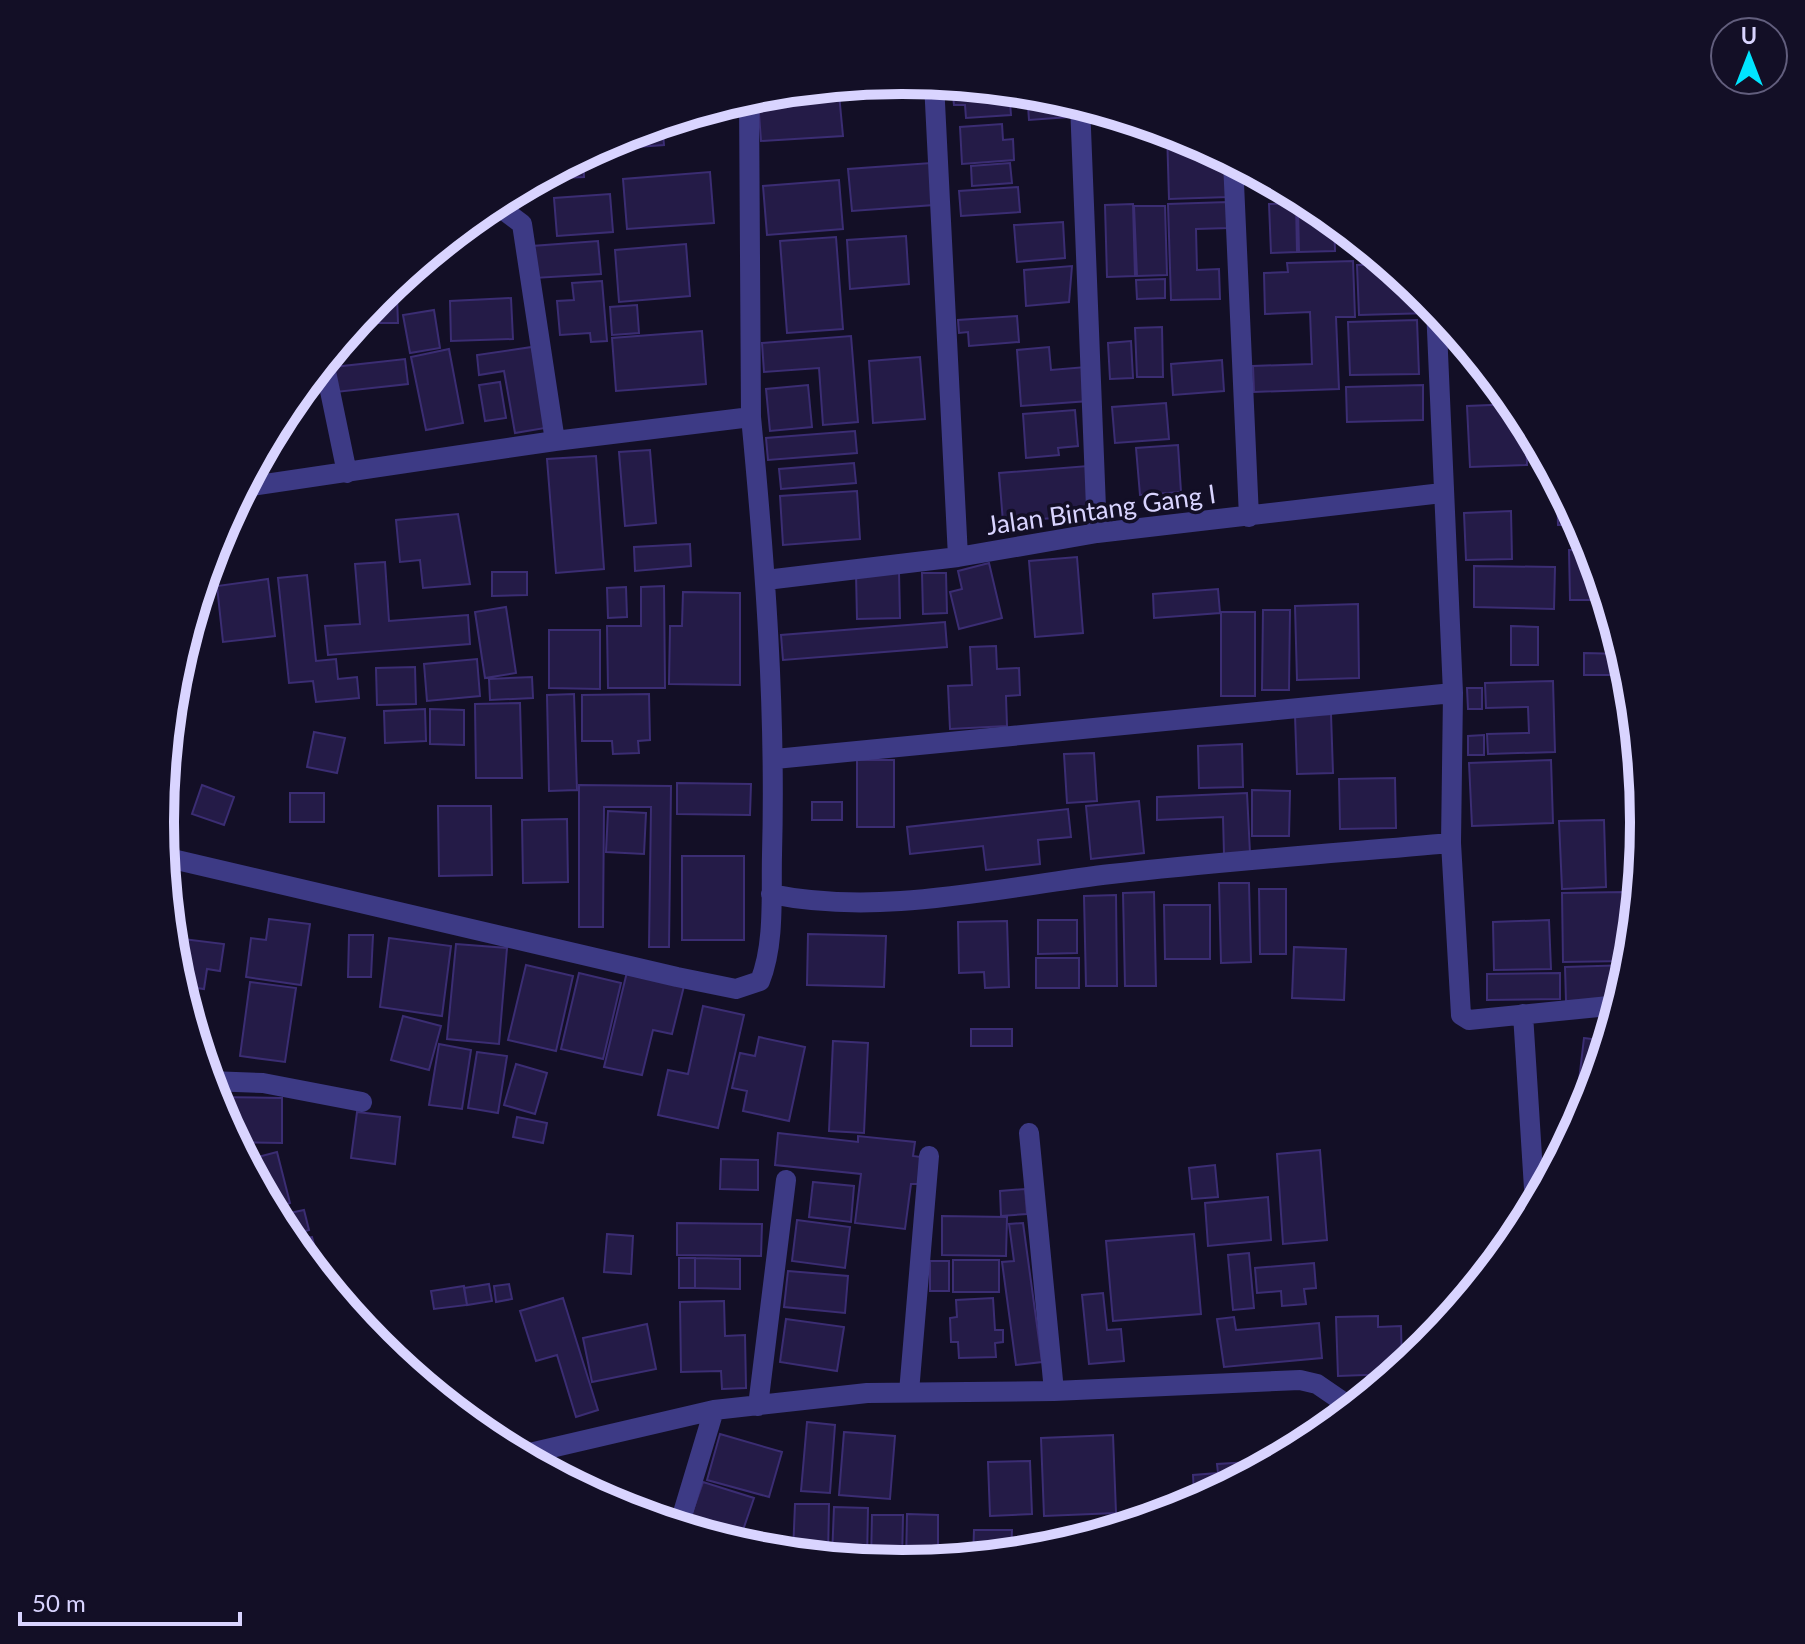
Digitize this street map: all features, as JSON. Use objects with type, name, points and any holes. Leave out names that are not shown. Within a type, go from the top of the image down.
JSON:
[{"type":"street","points":[[935,95],[958,557]]},
{"type":"street","points":[[176,860],[736,989],[760,981],[766,968],[771,894],[775,759],[766,580],[751,417],[749,111]]},
{"type":"street","points":[[1080,116],[1097,533]]},
{"type":"street","points":[[1234,174],[1249,517]]},
{"type":"street","points":[[506,212],[522,224],[555,441]]},
{"type":"street","points":[[1437,328],[1453,693],[1451,843],[1461,1015],[1469,1020],[1607,1006]]},
{"type":"street","points":[[327,377],[347,473]]},
{"type":"street","points":[[258,485],[555,441],[751,417]]},
{"type":"street","name":"Jalan Bintang Gang I","points":[[766,580],[958,557],[1097,533],[1442,493]]},
{"type":"street","points":[[775,759],[1453,693]]},
{"type":"street","points":[[771,894],[792,898],[881,901],[1110,874],[1451,843]]},
{"type":"street","points":[[1523,1014],[1534,1185]]},
{"type":"street","points":[[223,1082],[263,1083],[362,1102]]},
{"type":"street","points":[[1029,1133],[1054,1391]]},
{"type":"street","points":[[909,1392],[929,1156]]},
{"type":"street","points":[[758,1406],[786,1180]]},
{"type":"street","points":[[537,1451],[714,1410],[867,1393],[1054,1391],[1300,1380],[1317,1384],[1343,1402]]},
{"type":"street","points":[[682,1515],[714,1410]]},
{"type":"building","points":[[953,96],[1010,102],[1011,115],[966,118],[965,105],[954,105]]},
{"type":"building","points":[[839,97],[843,136],[761,141],[759,108]]},
{"type":"building","points":[[1028,105],[1069,114],[1069,117],[1029,120]]},
{"type":"building","points":[[1002,124],[1003,140],[1013,139],[1014,160],[962,164],[960,127]]},
{"type":"building","points":[[663,135],[664,145],[637,147],[637,144]]},
{"type":"building","points":[[1167,144],[1227,171],[1228,197],[1169,199]]},
{"type":"building","points":[[931,163],[934,205],[852,211],[848,169]]},
{"type":"building","points":[[1010,163],[1012,183],[972,186],[971,166]]},
{"type":"building","points":[[584,168],[584,177],[565,178]]},
{"type":"building","points":[[710,172],[714,223],[627,229],[623,179]]},
{"type":"building","points":[[839,180],[843,229],[767,235],[763,186]]},
{"type":"building","points":[[1018,187],[1020,212],[961,216],[959,191]]},
{"type":"building","points":[[610,194],[613,232],[557,236],[554,198]]},
{"type":"building","points":[[1228,202],[1229,228],[1196,229],[1197,270],[1219,269],[1220,299],[1171,300],[1168,204]]},
{"type":"building","points":[[1285,203],[1296,210],[1297,252],[1271,253],[1269,204]]},
{"type":"building","points":[[1133,204],[1135,276],[1107,277],[1105,205]]},
{"type":"building","points":[[1134,206],[1165,206],[1167,275],[1137,276]]},
{"type":"building","points":[[1298,212],[1335,236],[1335,251],[1299,252]]},
{"type":"building","points":[[1063,222],[1065,258],[1017,262],[1014,225]]},
{"type":"building","points":[[906,236],[909,284],[850,289],[847,240]]},
{"type":"building","points":[[836,237],[843,329],[787,333],[780,241]]},
{"type":"building","points":[[598,241],[601,274],[534,278],[532,246]]},
{"type":"building","points":[[686,244],[690,296],[619,302],[615,250]]},
{"type":"building","points":[[1353,261],[1355,317],[1336,317],[1339,389],[1254,392],[1253,366],[1312,364],[1310,312],[1265,314],[1264,273],[1288,272],[1287,263]]},
{"type":"building","points":[[1357,265],[1371,265],[1423,313],[1359,315]]},
{"type":"building","points":[[1072,266],[1069,302],[1026,306],[1024,270]]},
{"type":"building","points":[[1165,279],[1165,298],[1137,299],[1136,280]]},
{"type":"building","points":[[602,281],[607,341],[591,342],[590,333],[560,335],[557,301],[574,300],[572,283]]},
{"type":"building","points":[[397,298],[398,323],[373,323]]},
{"type":"building","points":[[511,298],[513,339],[451,341],[450,301]]},
{"type":"building","points":[[637,305],[639,333],[612,335],[610,307]]},
{"type":"building","points":[[434,310],[440,348],[410,353],[403,315]]},
{"type":"building","points":[[1017,316],[1019,342],[969,346],[968,332],[959,333],[958,320]]},
{"type":"building","points":[[1417,320],[1419,374],[1350,375],[1348,322]]},
{"type":"building","points":[[1162,327],[1163,377],[1137,377],[1135,328]]},
{"type":"building","points":[[702,331],[706,384],[616,391],[612,338]]},
{"type":"building","points":[[851,336],[858,422],[823,425],[819,368],[764,372],[762,343]]},
{"type":"building","points":[[1131,341],[1133,378],[1110,379],[1108,343]]},
{"type":"building","points":[[532,347],[545,428],[515,433],[504,371],[479,375],[477,355]]},
{"type":"building","points":[[1049,347],[1051,370],[1086,367],[1089,401],[1021,406],[1017,350]]},
{"type":"building","points":[[449,349],[463,423],[426,430],[411,357]]},
{"type":"building","points":[[920,357],[925,419],[873,423],[869,361]]},
{"type":"building","points":[[405,359],[408,384],[336,392],[335,367]]},
{"type":"building","points":[[1222,360],[1224,391],[1173,395],[1171,364]]},
{"type":"building","points":[[500,382],[506,418],[485,421],[479,385]]},
{"type":"building","points":[[808,385],[812,427],[770,431],[766,389]]},
{"type":"building","points":[[1423,385],[1423,420],[1347,422],[1346,387]]},
{"type":"building","points":[[1166,403],[1169,439],[1115,443],[1112,407]]},
{"type":"building","points":[[1498,405],[1527,448],[1527,465],[1470,467],[1467,406]]},
{"type":"building","points":[[1075,410],[1078,446],[1058,448],[1059,455],[1026,458],[1023,414]]},
{"type":"building","points":[[855,431],[857,453],[768,460],[766,438]]},
{"type":"building","points":[[1178,445],[1181,492],[1140,495],[1136,448]]},
{"type":"building","points":[[650,450],[656,523],[625,526],[619,452]]},
{"type":"building","points":[[596,456],[604,569],[556,573],[547,459]]},
{"type":"building","points":[[854,463],[856,483],[781,489],[779,469]]},
{"type":"building","points":[[1088,466],[1091,515],[1003,522],[999,473]]},
{"type":"building","points":[[857,491],[860,539],[783,545],[780,496]]},
{"type":"building","points":[[1558,505],[1567,525],[1558,525]]},
{"type":"building","points":[[1511,511],[1512,559],[1466,560],[1464,513]]},
{"type":"building","points":[[458,514],[470,584],[423,588],[420,560],[400,562],[396,520]]},
{"type":"building","points":[[690,544],[691,566],[635,571],[634,547]]},
{"type":"building","points":[[1569,550],[1578,550],[1596,600],[1570,600]]},
{"type":"building","points":[[1077,557],[1083,633],[1035,637],[1029,561]]},
{"type":"building","points":[[385,562],[389,621],[468,615],[470,644],[328,655],[325,626],[360,624],[355,564]]},
{"type":"building","points":[[989,563],[1002,618],[959,629],[950,592],[962,589],[958,571]]},
{"type":"building","points":[[1474,566],[1555,567],[1554,609],[1474,607]]},
{"type":"building","points":[[492,572],[527,572],[527,595],[492,596]]},
{"type":"building","points":[[899,572],[900,618],[857,619],[856,573]]},
{"type":"building","points":[[922,573],[946,573],[947,613],[923,614]]},
{"type":"building","points":[[307,575],[316,661],[336,659],[338,679],[357,677],[359,698],[316,702],[313,681],[289,683],[278,578]]},
{"type":"building","points":[[268,579],[275,636],[223,642],[217,586]]},
{"type":"building","points":[[664,586],[665,688],[608,688],[607,626],[641,626],[641,587]]},
{"type":"building","points":[[626,587],[627,617],[608,618],[607,588]]},
{"type":"building","points":[[1218,589],[1220,613],[1154,618],[1153,594]]},
{"type":"building","points":[[683,592],[740,593],[740,685],[669,684],[670,626],[682,626]]},
{"type":"building","points":[[1358,604],[1359,678],[1297,680],[1295,606]]},
{"type":"building","points":[[506,607],[516,673],[485,678],[475,612]]},
{"type":"building","points":[[1263,610],[1290,610],[1289,690],[1262,690]]},
{"type":"building","points":[[1221,612],[1255,612],[1255,696],[1221,696]]},
{"type":"building","points":[[945,622],[947,647],[783,660],[781,635]]},
{"type":"building","points":[[1511,626],[1538,627],[1538,665],[1511,665]]},
{"type":"building","points":[[549,630],[600,630],[600,689],[549,688]]},
{"type":"building","points":[[996,646],[997,669],[1019,668],[1020,695],[1006,696],[1007,726],[950,729],[948,686],[972,685],[970,647]]},
{"type":"building","points":[[1584,653],[1611,654],[1616,675],[1584,675]]},
{"type":"building","points":[[477,659],[480,696],[427,701],[424,664]]},
{"type":"building","points":[[415,667],[416,704],[377,705],[376,668]]},
{"type":"building","points":[[532,677],[533,698],[490,700],[489,679]]},
{"type":"building","points":[[1553,681],[1555,752],[1488,754],[1487,734],[1529,733],[1528,707],[1486,708],[1485,683]]},
{"type":"building","points":[[1467,688],[1482,688],[1482,709],[1468,709]]},
{"type":"building","points":[[574,694],[577,790],[549,791],[547,695]]},
{"type":"building","points":[[649,694],[650,740],[638,741],[639,753],[613,754],[612,741],[582,741],[582,695]]},
{"type":"building","points":[[520,703],[522,778],[476,778],[475,704]]},
{"type":"building","points":[[425,709],[426,741],[385,743],[384,711]]},
{"type":"building","points":[[430,709],[464,710],[464,745],[430,744]]},
{"type":"building","points":[[1331,714],[1333,773],[1297,774],[1295,715]]},
{"type":"building","points":[[314,732],[345,738],[337,773],[307,767]]},
{"type":"building","points":[[1484,735],[1484,755],[1468,755],[1468,736]]},
{"type":"building","points":[[1242,744],[1243,787],[1199,788],[1198,746]]},
{"type":"building","points":[[1094,753],[1097,801],[1067,803],[1064,754]]},
{"type":"building","points":[[857,760],[894,760],[894,827],[857,827]]},
{"type":"building","points":[[1551,760],[1553,823],[1472,826],[1469,763]]},
{"type":"building","points":[[1395,778],[1396,828],[1340,829],[1339,779]]},
{"type":"building","points":[[677,783],[751,784],[750,815],[677,814]]},
{"type":"building","points":[[202,785],[234,797],[224,825],[192,814]]},
{"type":"building","points":[[579,785],[671,786],[669,947],[649,947],[651,807],[604,807],[603,927],[579,927]]},
{"type":"building","points":[[1252,790],[1290,791],[1289,836],[1252,836]]},
{"type":"building","points":[[290,793],[324,793],[324,822],[290,822]]},
{"type":"building","points":[[1247,793],[1250,853],[1224,854],[1223,817],[1157,820],[1157,797]]},
{"type":"building","points":[[1139,801],[1144,853],[1091,859],[1086,806]]},
{"type":"building","points":[[812,802],[842,802],[842,820],[812,820]]},
{"type":"building","points":[[438,806],[491,806],[492,875],[439,876]]},
{"type":"building","points":[[1068,809],[1071,837],[1038,840],[1040,864],[986,870],[983,846],[910,854],[907,827]]},
{"type":"building","points":[[608,811],[646,813],[644,854],[606,852]]},
{"type":"building","points":[[567,819],[568,882],[523,883],[522,820]]},
{"type":"building","points":[[1604,820],[1606,887],[1562,889],[1559,821]]},
{"type":"building","points":[[682,856],[744,856],[744,940],[682,940]]},
{"type":"building","points":[[1219,883],[1249,883],[1251,962],[1221,963]]},
{"type":"building","points":[[1259,889],[1286,889],[1286,954],[1260,954]]},
{"type":"building","points":[[1154,892],[1156,986],[1125,986],[1123,893]]},
{"type":"building","points":[[1625,892],[1617,961],[1563,962],[1562,893]]},
{"type":"building","points":[[1116,895],[1117,986],[1086,986],[1084,896]]},
{"type":"building","points":[[1164,905],[1210,905],[1210,959],[1165,959]]},
{"type":"building","points":[[269,919],[310,924],[301,985],[246,977],[251,938],[266,940]]},
{"type":"building","points":[[1038,920],[1077,920],[1077,953],[1038,954]]},
{"type":"building","points":[[1549,920],[1551,969],[1494,970],[1493,922]]},
{"type":"building","points":[[1007,921],[1009,987],[985,988],[984,972],[959,973],[958,922]]},
{"type":"building","points":[[808,934],[886,936],[884,987],[807,985]]},
{"type":"building","points":[[349,935],[373,935],[371,977],[348,977]]},
{"type":"building","points":[[389,938],[451,946],[442,1016],[380,1007]]},
{"type":"building","points":[[184,939],[224,944],[220,971],[207,969],[204,989],[194,988]]},
{"type":"building","points":[[456,944],[507,948],[499,1044],[447,1039]]},
{"type":"building","points":[[1294,947],[1346,949],[1344,1000],[1292,998]]},
{"type":"building","points":[[1036,958],[1079,958],[1079,988],[1036,988]]},
{"type":"building","points":[[526,965],[573,976],[556,1051],[508,1040]]},
{"type":"building","points":[[1617,965],[1608,1000],[1566,1001],[1565,967]]},
{"type":"building","points":[[627,972],[684,986],[672,1034],[653,1030],[642,1075],[604,1067]]},
{"type":"building","points":[[579,973],[621,983],[603,1059],[561,1049]]},
{"type":"building","points":[[1560,973],[1560,999],[1487,1000],[1487,974]]},
{"type":"building","points":[[250,982],[296,988],[285,1062],[240,1056]]},
{"type":"building","points":[[703,1006],[744,1015],[718,1128],[658,1115],[668,1070],[688,1074]]},
{"type":"building","points":[[403,1016],[441,1026],[429,1070],[391,1060]]},
{"type":"building","points":[[971,1029],[1012,1029],[1012,1046],[971,1046]]},
{"type":"building","points":[[759,1037],[805,1047],[789,1121],[743,1111],[747,1091],[732,1088],[740,1053],[755,1056]]},
{"type":"building","points":[[1584,1038],[1597,1040],[1592,1056],[1577,1095]]},
{"type":"building","points":[[833,1041],[868,1043],[864,1133],[829,1131]]},
{"type":"building","points":[[439,1044],[471,1050],[462,1109],[429,1105]]},
{"type":"building","points":[[477,1052],[507,1056],[498,1113],[468,1108]]},
{"type":"building","points":[[516,1064],[547,1073],[535,1114],[504,1105]]},
{"type":"building","points":[[229,1097],[282,1098],[282,1143],[249,1142]]},
{"type":"building","points":[[357,1112],[400,1117],[395,1164],[351,1158]]},
{"type":"building","points":[[517,1117],[547,1123],[543,1143],[513,1137]]},
{"type":"building","points":[[778,1133],[858,1142],[858,1136],[915,1142],[913,1156],[921,1157],[918,1184],[911,1184],[905,1229],[855,1223],[861,1174],[775,1165]]},
{"type":"building","points":[[1320,1150],[1327,1240],[1283,1244],[1277,1154]]},
{"type":"building","points":[[277,1152],[290,1203],[284,1205],[257,1157]]},
{"type":"building","points":[[721,1159],[758,1160],[758,1190],[720,1189]]},
{"type":"building","points":[[1215,1165],[1218,1197],[1192,1199],[1189,1168]]},
{"type":"building","points":[[813,1182],[854,1186],[851,1222],[809,1217]]},
{"type":"building","points":[[1025,1189],[1027,1214],[1001,1216],[1000,1191]]},
{"type":"building","points":[[1268,1197],[1271,1240],[1208,1246],[1205,1203]]},
{"type":"building","points":[[304,1210],[309,1230],[301,1232],[289,1213]]},
{"type":"building","points":[[942,1216],[1007,1217],[1006,1256],[942,1255]]},
{"type":"building","points":[[797,1220],[850,1227],[845,1268],[792,1261]]},
{"type":"building","points":[[677,1223],[762,1224],[761,1256],[677,1255]]},
{"type":"building","points":[[1023,1223],[1042,1362],[1016,1365],[1002,1262],[1014,1261],[1009,1224]]},
{"type":"building","points":[[607,1234],[633,1236],[631,1274],[604,1272]]},
{"type":"building","points":[[1194,1234],[1201,1314],[1113,1321],[1106,1241]]},
{"type":"building","points":[[312,1237],[316,1253],[306,1238]]},
{"type":"building","points":[[1249,1253],[1254,1308],[1233,1310],[1228,1255]]},
{"type":"building","points":[[679,1258],[695,1258],[695,1288],[679,1288]]},
{"type":"building","points":[[695,1258],[740,1259],[740,1289],[695,1288]]},
{"type":"building","points":[[953,1260],[999,1260],[999,1292],[953,1292]]},
{"type":"building","points":[[930,1261],[949,1261],[949,1291],[930,1291]]},
{"type":"building","points":[[1314,1263],[1316,1288],[1304,1289],[1306,1304],[1282,1306],[1281,1291],[1257,1293],[1255,1268]]},
{"type":"building","points":[[788,1271],[848,1276],[845,1313],[784,1307]]},
{"type":"building","points":[[489,1284],[492,1301],[467,1305],[464,1288]]},
{"type":"building","points":[[509,1284],[512,1299],[496,1302],[494,1286]]},
{"type":"building","points":[[464,1286],[467,1305],[434,1309],[431,1291]]},
{"type":"building","points":[[1103,1293],[1107,1330],[1121,1329],[1124,1361],[1089,1364],[1082,1295]]},
{"type":"building","points":[[563,1298],[598,1410],[576,1417],[557,1355],[536,1361],[520,1311]]},
{"type":"building","points":[[993,1298],[995,1330],[1003,1330],[1003,1342],[995,1343],[996,1357],[959,1358],[958,1342],[951,1342],[950,1318],[957,1317],[956,1300]]},
{"type":"building","points":[[724,1301],[725,1336],[745,1335],[746,1388],[722,1389],[721,1371],[681,1372],[680,1302]]},
{"type":"building","points":[[1378,1316],[1378,1327],[1401,1326],[1402,1351],[1376,1375],[1338,1376],[1336,1317]]},
{"type":"building","points":[[1234,1317],[1236,1330],[1319,1323],[1322,1358],[1224,1367],[1217,1319]]},
{"type":"building","points":[[786,1319],[844,1327],[837,1371],[780,1362]]},
{"type":"building","points":[[647,1324],[656,1369],[592,1382],[583,1338]]},
{"type":"building","points":[[807,1422],[835,1425],[830,1493],[801,1491]]},
{"type":"building","points":[[844,1432],[895,1436],[890,1499],[839,1495]]},
{"type":"building","points":[[720,1434],[782,1452],[769,1497],[707,1480]]},
{"type":"building","points":[[1113,1435],[1116,1513],[1044,1516],[1041,1438]]},
{"type":"building","points":[[1030,1461],[1032,1514],[990,1516],[988,1462]]},
{"type":"building","points":[[1247,1462],[1194,1489],[1193,1475],[1218,1473],[1217,1464]]},
{"type":"building","points":[[703,1482],[754,1498],[742,1532],[691,1516]]},
{"type":"building","points":[[795,1504],[829,1504],[828,1546],[793,1542]]},
{"type":"building","points":[[834,1507],[868,1508],[867,1549],[832,1546]]},
{"type":"building","points":[[907,1514],[938,1515],[938,1548],[906,1550]]},
{"type":"building","points":[[872,1515],[903,1515],[902,1550],[871,1549]]},
{"type":"building","points":[[974,1530],[1012,1530],[1011,1542],[973,1546]]}]
